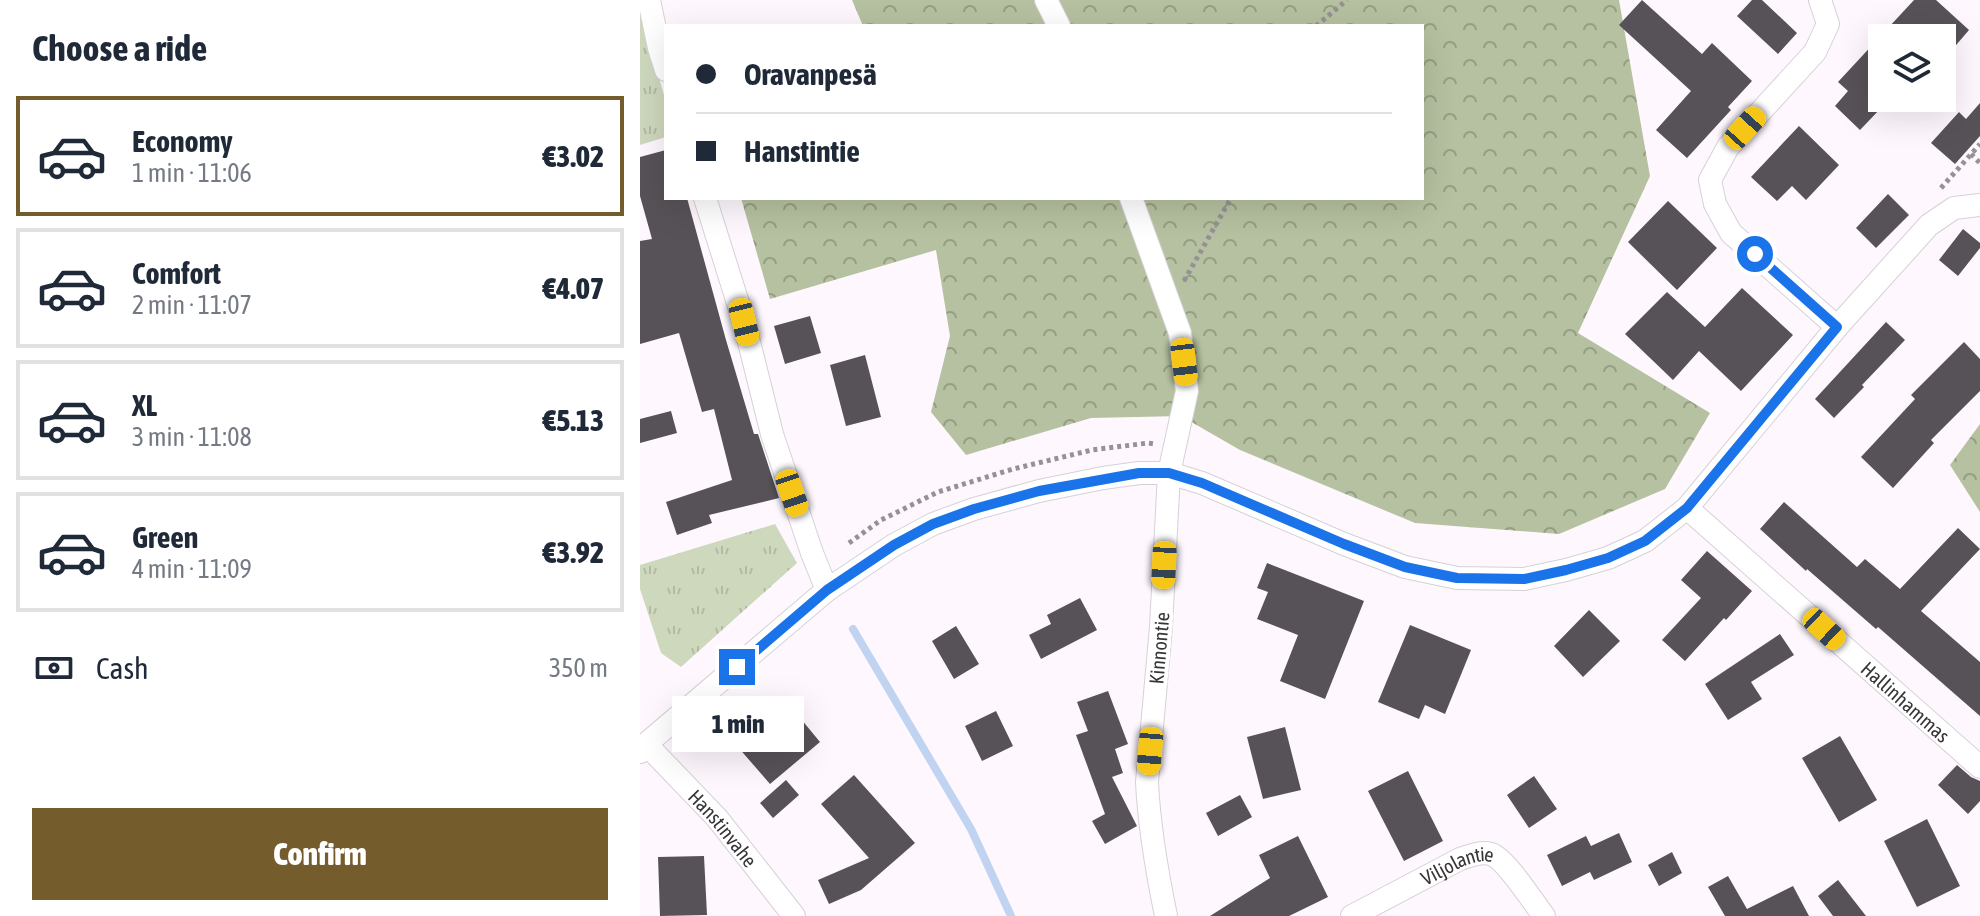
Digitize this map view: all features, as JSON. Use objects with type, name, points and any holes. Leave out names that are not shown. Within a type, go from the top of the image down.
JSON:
[{"type":"street","points":[[649,0],[664,64]]},
{"type":"street","points":[[1046,0],[1058,24]]},
{"type":"street","points":[[1820,0],[1828,24],[1815,52],[1728,147],[1710,180],[1715,204],[1731,233],[1837,327]]},
{"type":"street","points":[[706,200],[744,322],[772,434],[827,590]]},
{"type":"street","name":"Kinnontie","points":[[1132,200],[1180,333],[1187,391],[1169,473],[1161,627],[1147,782],[1157,874],[1166,916]]},
{"type":"street","points":[[643,748],[827,590],[894,545],[933,524],[974,509],[1103,478],[1169,473],[1202,483],[1405,567],[1457,578],[1524,579],[1608,558],[1645,541],[1687,508],[1837,327],[1929,225],[1954,208],[1980,205]]},
{"type":"street","name":"Hallinhammas","points":[[1687,508],[1980,767]]},
{"type":"street","name":"Hanstinvahe","points":[[643,748],[717,818],[794,916]]},
{"type":"street","name":"Viljolantie","points":[[1352,916],[1460,859],[1490,854],[1503,862],[1544,916]]},
{"type":"path","points":[[1318,24],[1347,0]]},
{"type":"path","points":[[1980,144],[1971,154],[1980,163]]},
{"type":"path","points":[[1169,298],[1180,289],[1230,200]]},
{"type":"green space","points":[[852,0],[1619,0],[1650,176],[1578,333],[1710,413],[1665,489],[1559,534],[1415,523],[1240,450],[1181,416],[1091,418],[966,455],[931,412],[950,336],[936,250],[770,299],[742,200],[1424,200],[1424,24],[862,24]]},
{"type":"green space","points":[[640,12],[664,95],[664,138],[640,145]]},
{"type":"green space","points":[[1980,424],[1980,512],[1950,465]]},
{"type":"green space","points":[[775,524],[797,563],[681,667],[661,653],[640,589],[640,565]]},
{"type":"building","points":[[1642,0],[1702,54],[1712,43],[1752,81],[1728,107],[1731,110],[1687,158],[1656,130],[1691,91],[1619,25]]},
{"type":"building","points":[[1752,0],[1762,0],[1797,33],[1778,54],[1737,16]]},
{"type":"building","points":[[1914,0],[1936,0],[1969,30],[1956,45],[1956,24],[1892,24]]},
{"type":"building","points":[[1868,50],[1868,112],[1877,112],[1860,130],[1835,106],[1848,91],[1838,82]]},
{"type":"building","points":[[1980,103],[1980,136],[1955,164],[1931,143],[1959,112],[1966,119]]},
{"type":"building","points":[[1799,126],[1839,165],[1806,200],[1792,186],[1777,201],[1751,177]]},
{"type":"building","points":[[664,151],[664,200],[688,200],[754,434],[758,434],[779,498],[709,515],[712,523],[677,535],[666,502],[732,480],[714,409],[702,412],[679,333],[640,344],[640,241],[652,239],[640,196],[640,157]]},
{"type":"building","points":[[1888,194],[1909,215],[1876,248],[1856,228]]},
{"type":"building","points":[[1668,201],[1717,248],[1677,290],[1628,242]]},
{"type":"building","points":[[1963,229],[1980,243],[1980,248],[1958,276],[1939,260]]},
{"type":"building","points":[[1742,288],[1793,335],[1741,391],[1699,351],[1673,380],[1625,334],[1667,292],[1705,327]]},
{"type":"building","points":[[810,316],[821,353],[785,364],[774,326]]},
{"type":"building","points":[[1886,322],[1905,340],[1834,418],[1815,399]]},
{"type":"building","points":[[1964,342],[1980,359],[1980,391],[1931,440],[1934,443],[1893,488],[1861,457],[1915,399],[1911,395]]},
{"type":"building","points":[[865,355],[881,417],[846,426],[830,365]]},
{"type":"building","points":[[671,411],[677,433],[640,443],[640,419]]},
{"type":"building","points":[[1784,502],[1857,567],[1865,559],[1900,589],[1958,528],[1980,549],[1921,611],[1980,662],[1980,716],[1760,529]]},
{"type":"building","points":[[1707,551],[1752,591],[1685,661],[1662,640],[1701,598],[1681,580]]},
{"type":"building","points":[[1267,563],[1364,601],[1325,699],[1280,681],[1298,635],[1257,619],[1268,592],[1257,588]]},
{"type":"building","points":[[1080,598],[1097,630],[1041,659],[1029,635],[1051,624],[1047,615]]},
{"type":"building","points":[[1589,610],[1620,641],[1583,677],[1554,646]]},
{"type":"building","points":[[1410,625],[1471,650],[1445,714],[1425,705],[1419,719],[1378,702]]},
{"type":"building","points":[[956,626],[979,664],[954,679],[932,641]]},
{"type":"building","points":[[1780,634],[1794,655],[1751,682],[1762,699],[1728,720],[1705,684]]},
{"type":"building","points":[[1108,691],[1128,744],[1115,749],[1123,773],[1112,777],[1137,826],[1105,844],[1092,821],[1105,814],[1076,735],[1088,731],[1077,702]]},
{"type":"building","points":[[996,711],[1013,746],[982,761],[965,726]]},
{"type":"building","points":[[762,713],[781,736],[801,719],[820,742],[770,784],[731,739]]},
{"type":"building","points":[[1285,727],[1301,790],[1263,799],[1247,737]]},
{"type":"building","points":[[1840,736],[1877,800],[1839,822],[1802,758]]},
{"type":"building","points":[[1957,765],[1980,781],[1980,801],[1968,814],[1938,785]]},
{"type":"building","points":[[1408,771],[1443,841],[1404,861],[1368,791]]},
{"type":"building","points":[[854,775],[915,843],[861,890],[829,904],[818,880],[869,858],[821,804]]},
{"type":"building","points":[[1534,776],[1557,809],[1529,828],[1507,795]]},
{"type":"building","points":[[786,780],[799,795],[773,818],[760,803]]},
{"type":"building","points":[[1240,795],[1252,817],[1218,836],[1206,813]]},
{"type":"building","points":[[1927,819],[1960,886],[1917,907],[1884,841]]},
{"type":"building","points":[[1619,833],[1632,862],[1594,880],[1590,872],[1562,886],[1547,855],[1586,836],[1591,846]]},
{"type":"building","points":[[1298,836],[1328,897],[1289,916],[1210,916],[1270,878],[1259,855]]},
{"type":"building","points":[[1672,852],[1682,873],[1659,886],[1648,865]]},
{"type":"building","points":[[704,856],[707,915],[660,916],[658,857]]},
{"type":"building","points":[[1728,876],[1747,909],[1793,886],[1809,916],[1725,916],[1708,887]]},
{"type":"building","points":[[1838,880],[1866,916],[1833,916],[1818,896]]},
{"type":"waterway","points":[[853,629],[971,829],[1011,916]]},
{"type":"route","points":[[737,667],[827,590],[894,545],[933,524],[1039,491],[1139,473],[1169,473],[1202,483],[1405,567],[1457,578],[1524,579],[1608,558],[1645,541],[1687,508],[1837,327],[1755,254]]}]
